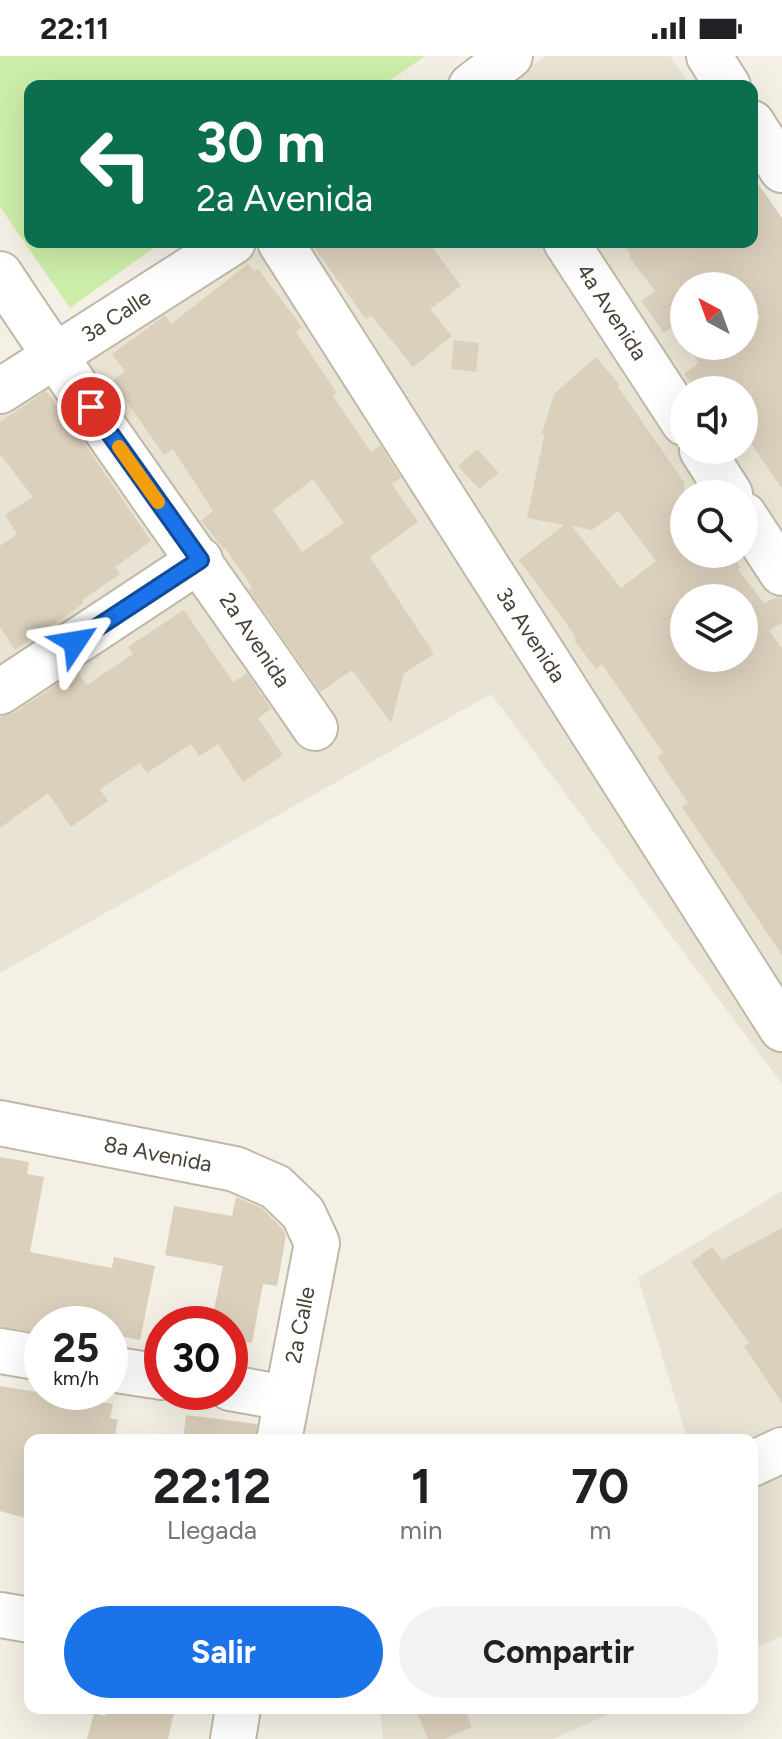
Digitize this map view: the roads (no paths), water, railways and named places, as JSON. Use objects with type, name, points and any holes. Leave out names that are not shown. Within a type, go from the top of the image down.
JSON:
[{"type":"street","points":[[479,80],[510,56]]},
{"type":"street","points":[[709,56],[724,80]]},
{"type":"street","points":[[758,132],[782,170]]},
{"type":"street","name":"3a Calle","points":[[0,391],[224,248]]},
{"type":"street","name":"3a Avenida","points":[[284,248],[782,1029]]},
{"type":"street","name":"4a Avenida","points":[[570,248],[670,402]]},
{"type":"street","name":"2a Avenida","points":[[0,274],[315,728]]},
{"type":"street","points":[[758,536],[782,573]]},
{"type":"street","points":[[0,692],[200,560]]},
{"type":"street","name":"8a Avenida","points":[[0,1123],[235,1169],[276,1187],[303,1213]]},
{"type":"street","name":"2a Calle","points":[[280,1434],[317,1243],[303,1213]]},
{"type":"street","points":[[0,1351],[24,1355]]},
{"type":"street","points":[[248,1391],[286,1398]]},
{"type":"street","points":[[758,1461],[782,1450]]},
{"type":"street","points":[[0,1615],[24,1619]]},
{"type":"street","points":[[233,1739],[237,1714]]}]
